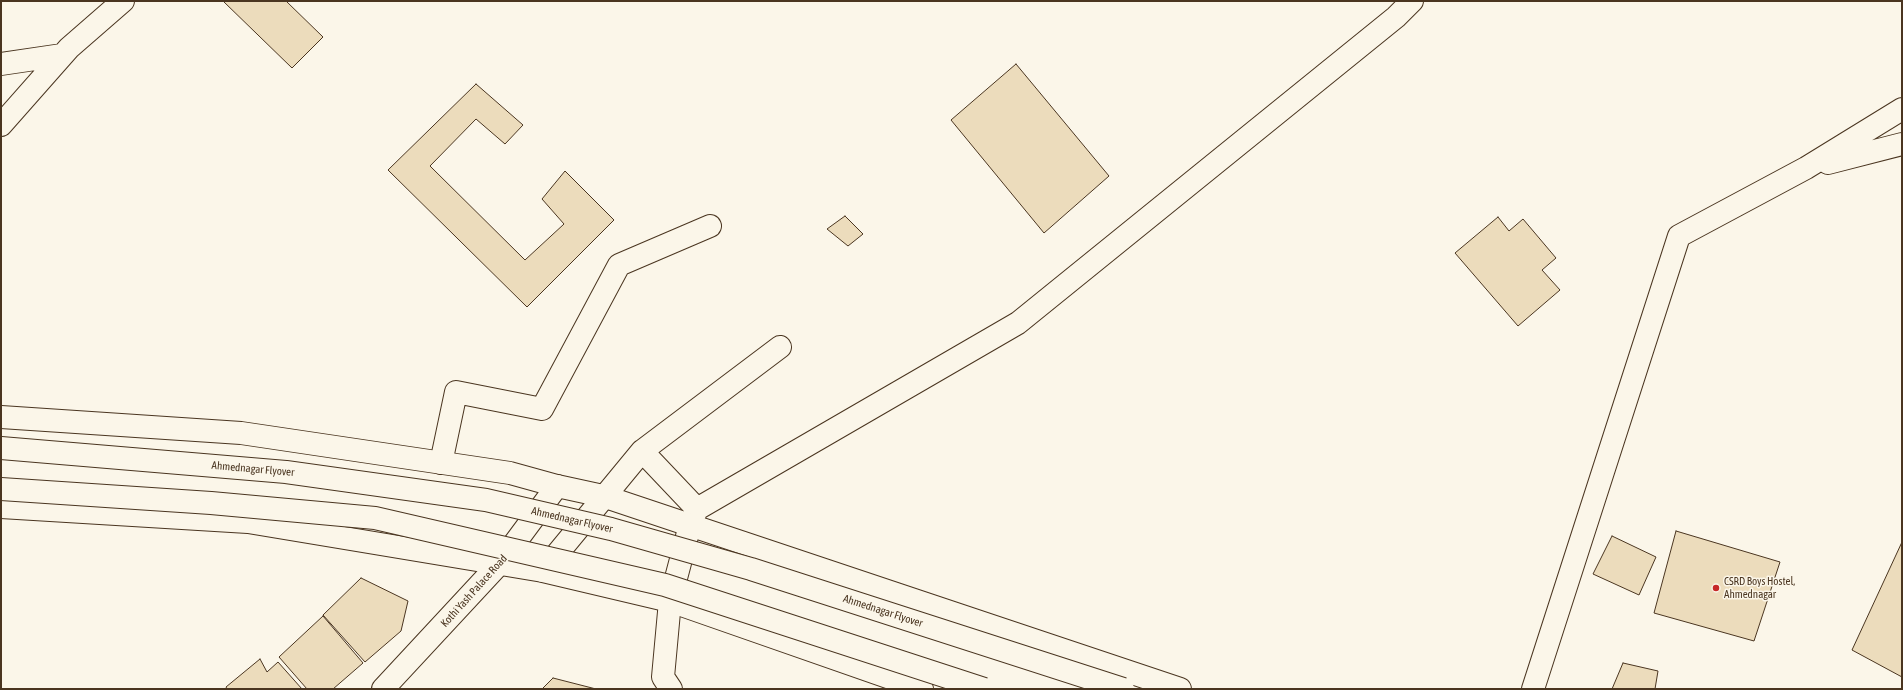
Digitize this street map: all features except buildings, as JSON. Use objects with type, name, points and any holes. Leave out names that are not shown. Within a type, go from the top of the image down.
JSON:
[{"type":"main road","points":[[1,125],[62,55],[123,1]]},
{"type":"main road","points":[[671,689],[663,677],[670,600],[694,517],[1018,323],[1390,22],[1412,1]]},
{"type":"main road","points":[[1,64],[62,55]]},
{"type":"main road","points":[[1533,689],[1679,236],[1806,168],[1902,109]]},
{"type":"main road","points":[[1806,168],[1902,144]]},
{"type":"main road","points":[[441,462],[456,392],[542,409],[619,265],[710,226]]},
{"type":"main road","points":[[543,571],[603,496],[642,451],[780,347]]},
{"type":"main road","points":[[1,417],[241,433],[510,473],[557,486],[694,517],[1180,689]]},
{"type":"main road","name":"Ahmednagar Flyover","points":[[1,448],[286,472],[486,500],[611,529],[751,569],[1123,689]]},
{"type":"main road","points":[[642,451],[694,517]]},
{"type":"main road","name":"Kothi Yash Palace Road","points":[[383,689],[500,564],[557,486]]},
{"type":"main road","points":[[1,489],[211,504],[375,518],[665,585],[984,689]]},
{"type":"main road","points":[[1,507],[248,522],[543,571],[670,600],[922,689]]},
{"type":"place","name":"CSRD Boys Hostel, Ahmednagar","points":[[1716,588]]}]
